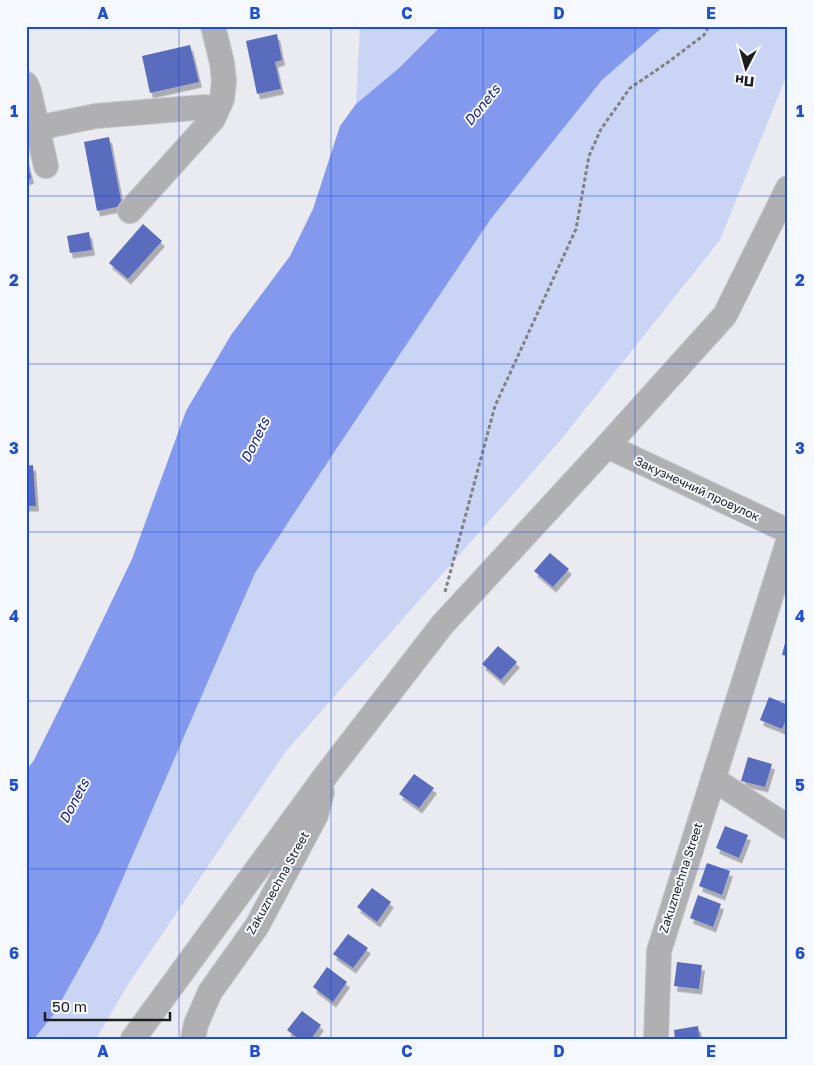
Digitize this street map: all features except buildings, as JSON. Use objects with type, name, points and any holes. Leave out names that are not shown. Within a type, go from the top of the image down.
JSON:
[{"type":"street","points":[[130,211],[213,119],[222,99],[224,81],[214,26]]},
{"type":"street","points":[[26,84],[46,166]]},
{"type":"street","points":[[37,128],[96,116],[205,107],[217,109]]},
{"type":"street","points":[[133,1039],[326,775],[442,626],[725,315],[788,188]]},
{"type":"street","name":"Закузнечний провулок","points":[[607,446],[788,531]]},
{"type":"street","name":"Zakuznechna Street","points":[[656,1039],[658,951],[788,542]]},
{"type":"street","name":"Zakuznechna Street","points":[[193,1039],[196,1024],[210,992],[257,926],[316,815],[326,775]]},
{"type":"street","points":[[713,780],[788,827]]},
{"type":"path","points":[[442,626],[438,617],[495,406],[576,229],[589,156],[601,129],[630,88],[704,35],[709,26]]},
{"type":"shaded area","points":[[360,26],[441,26],[399,68],[356,104]]},
{"type":"shaded area","points":[[664,26],[788,26],[788,72],[720,240],[559,442],[286,751],[127,986],[96,1039],[34,1039],[54,1014],[100,931],[255,573],[490,220],[602,80]]},
{"type":"water","name":"Donets","points":[[441,26],[664,26],[602,80],[490,220],[255,573],[100,931],[54,1014],[34,1039],[26,1039],[26,771],[34,760],[132,559],[186,411],[231,335],[290,256],[313,209],[340,126],[356,104],[399,68]]}]
